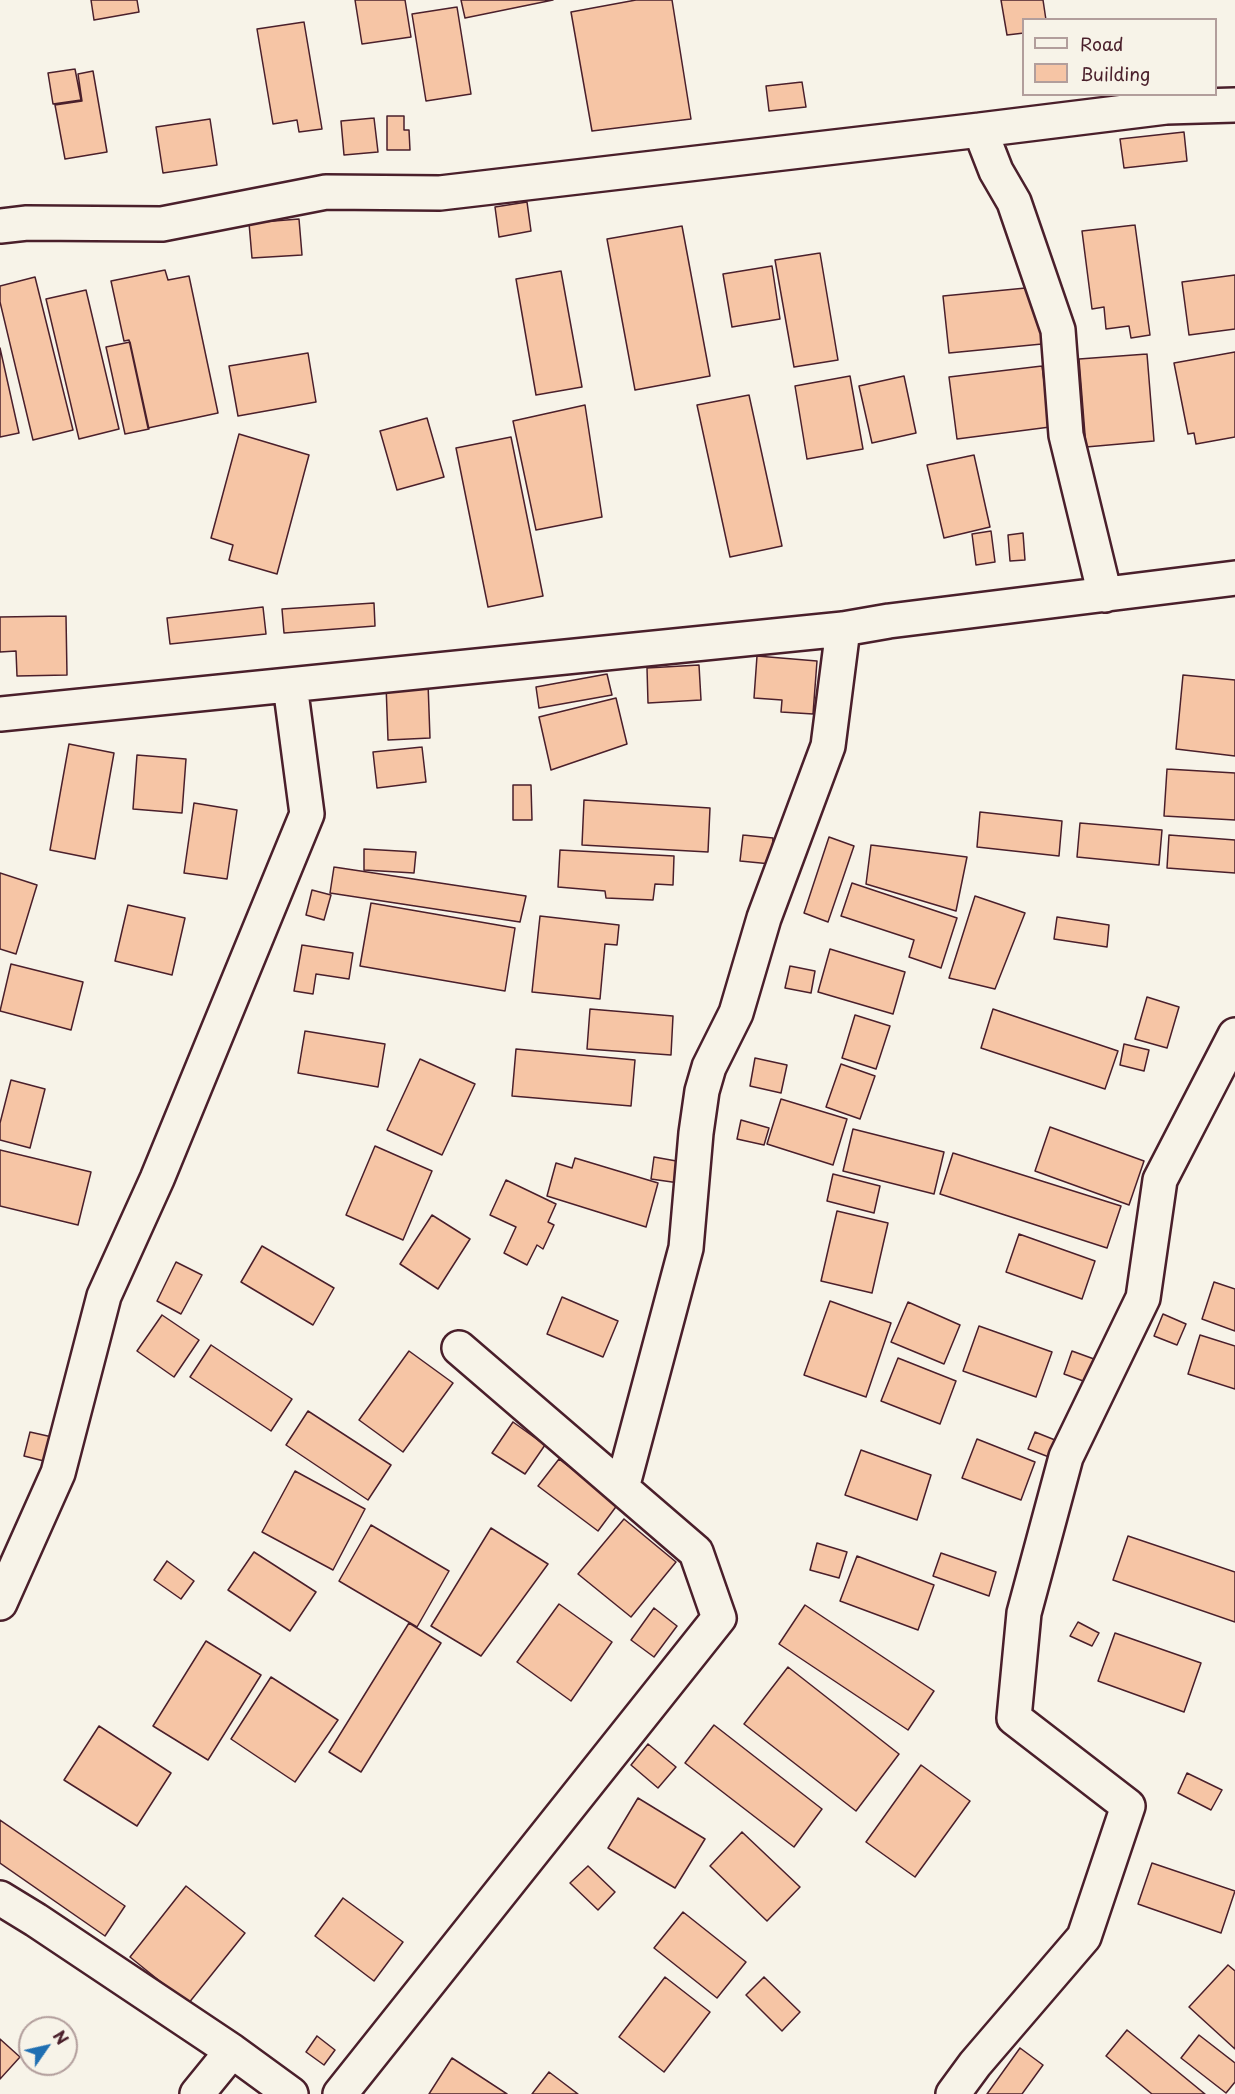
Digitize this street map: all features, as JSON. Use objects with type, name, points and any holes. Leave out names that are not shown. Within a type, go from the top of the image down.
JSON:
[{"type":"street","points":[[0,226],[27,223],[162,224],[326,192],[440,193],[1166,107],[1235,105]]},
{"type":"street","points":[[980,130],[996,171],[1014,202],[1058,330],[1066,435],[1105,595]]},
{"type":"street","points":[[0,714],[843,629],[1235,578]]},
{"type":"street","points":[[622,1488],[686,1248],[696,1132],[702,1091],[709,1067],[736,1013],[764,918],[828,746],[843,629]]},
{"type":"street","points":[[0,1603],[58,1473],[104,1296],[157,1179],[307,814],[290,685]]},
{"type":"street","points":[[952,2094],[1084,1937],[1128,1806],[1014,1718],[1024,1613],[1066,1457],[1143,1298],[1160,1180],[1235,1035]]},
{"type":"street","points":[[340,2094],[719,1618],[696,1552],[459,1348]]},
{"type":"street","points":[[0,1898],[232,2051],[291,2094]]},
{"type":"street","points":[[197,2094],[232,2051]]},
{"type":"building","points":[[91,0],[137,0],[139,12],[94,20]]},
{"type":"building","points":[[355,0],[405,0],[411,37],[362,44]]},
{"type":"building","points":[[461,0],[553,0],[465,18]]},
{"type":"building","points":[[636,0],[672,0],[691,119],[592,131],[571,12]]},
{"type":"building","points":[[1001,0],[1043,0],[1046,18],[1022,18],[1022,33],[1007,35]]},
{"type":"building","points":[[457,7],[471,94],[426,101],[412,14]]},
{"type":"building","points":[[304,22],[322,129],[299,132],[297,120],[273,124],[257,29]]},
{"type":"building","points":[[75,69],[81,100],[53,104],[48,73]]},
{"type":"building","points":[[93,71],[107,152],[65,159],[55,105],[82,101],[78,74]]},
{"type":"building","points":[[802,82],[806,107],[769,111],[766,86]]},
{"type":"building","points":[[387,116],[404,116],[404,130],[409,130],[410,150],[387,150]]},
{"type":"building","points":[[374,118],[378,152],[344,155],[341,121]]},
{"type":"building","points":[[210,119],[217,165],[163,173],[156,127]]},
{"type":"building","points":[[1184,132],[1187,161],[1124,168],[1120,139]]},
{"type":"building","points":[[527,202],[531,231],[499,237],[495,207]]},
{"type":"building","points":[[299,219],[302,255],[252,258],[249,223]]},
{"type":"building","points":[[1135,225],[1150,335],[1131,338],[1129,326],[1106,329],[1104,307],[1092,309],[1082,231]]},
{"type":"building","points":[[682,226],[710,376],[635,390],[607,239]]},
{"type":"building","points":[[820,253],[838,360],[794,367],[775,260]]},
{"type":"building","points":[[772,266],[780,319],[732,327],[723,274]]},
{"type":"building","points":[[165,270],[168,280],[189,276],[218,413],[148,428],[129,340],[124,341],[111,281]]},
{"type":"building","points":[[561,271],[582,387],[536,395],[516,279]]},
{"type":"building","points":[[1235,275],[1235,329],[1189,335],[1182,282]]},
{"type":"building","points":[[35,277],[73,430],[33,440],[0,302],[0,286]]},
{"type":"building","points":[[1036,287],[1042,344],[949,353],[943,296]]},
{"type":"building","points":[[86,290],[119,429],[79,439],[46,299]]},
{"type":"building","points":[[130,342],[149,429],[125,434],[106,347]]},
{"type":"building","points":[[0,348],[19,433],[0,437]]},
{"type":"building","points":[[1235,352],[1235,437],[1196,444],[1194,433],[1188,434],[1174,363]]},
{"type":"building","points":[[308,353],[316,402],[238,416],[229,366]]},
{"type":"building","points":[[1147,354],[1154,441],[1086,447],[1079,359]]},
{"type":"building","points":[[1042,366],[1050,427],[957,439],[949,377]]},
{"type":"building","points":[[850,376],[863,449],[807,459],[795,386]]},
{"type":"building","points":[[904,376],[916,433],[872,443],[859,386]]},
{"type":"building","points":[[749,395],[782,546],[730,557],[697,405]]},
{"type":"building","points":[[585,405],[602,517],[536,530],[513,421]]},
{"type":"building","points":[[427,418],[444,477],[397,490],[380,431]]},
{"type":"building","points":[[239,434],[309,455],[277,574],[229,560],[233,545],[211,538]]},
{"type":"building","points":[[511,437],[543,596],[488,607],[456,448]]},
{"type":"building","points":[[974,455],[990,527],[944,538],[927,465]]},
{"type":"building","points":[[991,531],[995,562],[976,565],[972,534]]},
{"type":"building","points":[[1023,533],[1025,560],[1010,561],[1008,535]]},
{"type":"building","points":[[374,603],[375,626],[284,633],[282,609]]},
{"type":"building","points":[[263,607],[266,634],[170,644],[167,618]]},
{"type":"building","points":[[66,616],[67,675],[17,676],[16,651],[0,652],[0,617]]},
{"type":"building","points":[[757,656],[817,661],[813,714],[781,712],[782,700],[754,698]]},
{"type":"building","points":[[699,665],[701,700],[648,703],[647,668]]},
{"type":"building","points":[[607,674],[612,695],[539,708],[536,687]]},
{"type":"building","points":[[1183,675],[1235,680],[1235,756],[1176,749]]},
{"type":"building","points":[[428,683],[430,738],[388,740],[386,684]]},
{"type":"building","points":[[616,698],[627,744],[551,770],[539,717]]},
{"type":"building","points":[[69,744],[114,753],[95,859],[50,850]]},
{"type":"building","points":[[422,747],[426,782],[377,788],[373,752]]},
{"type":"building","points":[[137,755],[186,759],[182,813],[133,809]]},
{"type":"building","points":[[1167,769],[1235,773],[1235,820],[1164,816]]},
{"type":"building","points":[[513,785],[531,785],[532,820],[513,820]]},
{"type":"building","points":[[584,800],[710,808],[708,852],[582,845]]},
{"type":"building","points":[[194,803],[237,810],[227,879],[184,873]]},
{"type":"building","points":[[980,812],[1062,821],[1059,856],[977,847]]},
{"type":"building","points":[[1080,823],[1162,830],[1159,865],[1077,857]]},
{"type":"building","points":[[743,835],[773,838],[771,864],[740,861]]},
{"type":"building","points":[[1169,835],[1235,840],[1235,873],[1167,868]]},
{"type":"building","points":[[829,837],[854,846],[828,922],[804,913]]},
{"type":"building","points":[[871,845],[967,857],[956,911],[866,884]]},
{"type":"building","points":[[364,849],[416,852],[414,873],[364,870]]},
{"type":"building","points":[[560,850],[674,856],[673,885],[655,884],[653,900],[606,898],[605,891],[558,887]]},
{"type":"building","points":[[334,867],[526,896],[520,922],[330,893]]},
{"type":"building","points":[[0,873],[37,885],[16,954],[0,949]]},
{"type":"building","points":[[852,883],[957,918],[941,968],[909,957],[914,940],[841,916]]},
{"type":"building","points":[[312,890],[331,895],[324,920],[306,915]]},
{"type":"building","points":[[975,896],[1025,913],[995,989],[949,978]]},
{"type":"building","points":[[371,903],[515,928],[505,991],[360,966]]},
{"type":"building","points":[[128,905],[185,918],[172,975],[115,961]]},
{"type":"building","points":[[540,916],[619,925],[617,945],[605,944],[600,999],[532,992]]},
{"type":"building","points":[[1057,917],[1109,925],[1107,947],[1054,939]]},
{"type":"building","points":[[302,945],[353,953],[349,979],[316,974],[313,994],[294,991]]},
{"type":"building","points":[[830,949],[905,972],[893,1014],[818,992]]},
{"type":"building","points":[[11,964],[83,982],[71,1030],[0,1011]]},
{"type":"building","points":[[790,966],[815,971],[811,993],[785,988]]},
{"type":"building","points":[[1147,997],[1179,1007],[1167,1048],[1135,1039]]},
{"type":"building","points":[[590,1009],[673,1016],[671,1055],[587,1049]]},
{"type":"building","points":[[993,1009],[1118,1051],[1105,1089],[981,1048]]},
{"type":"building","points":[[855,1015],[890,1026],[876,1069],[842,1058]]},
{"type":"building","points":[[305,1031],[385,1044],[378,1087],[298,1073]]},
{"type":"building","points":[[1124,1044],[1149,1050],[1144,1071],[1120,1065]]},
{"type":"building","points":[[516,1049],[635,1060],[631,1106],[512,1096]]},
{"type":"building","points":[[755,1058],[787,1065],[781,1093],[750,1086]]},
{"type":"building","points":[[420,1059],[475,1084],[442,1155],[387,1130]]},
{"type":"building","points":[[841,1064],[875,1076],[860,1119],[826,1107]]},
{"type":"building","points":[[11,1080],[45,1089],[30,1148],[0,1140],[0,1123]]},
{"type":"building","points":[[781,1099],[847,1119],[833,1165],[767,1144]]},
{"type":"building","points":[[741,1120],[769,1128],[764,1145],[737,1139]]},
{"type":"building","points":[[1050,1127],[1144,1161],[1129,1205],[1035,1171]]},
{"type":"building","points":[[853,1129],[944,1152],[934,1194],[843,1171]]},
{"type":"building","points":[[375,1146],[432,1171],[403,1240],[346,1215]]},
{"type":"building","points":[[0,1150],[91,1172],[78,1225],[0,1206]]},
{"type":"building","points":[[953,1153],[1121,1206],[1107,1248],[940,1194]]},
{"type":"building","points":[[654,1157],[682,1162],[679,1183],[651,1179]]},
{"type":"building","points":[[575,1158],[658,1183],[646,1227],[547,1196],[556,1163],[572,1168]]},
{"type":"building","points":[[833,1174],[880,1186],[874,1213],[827,1201]]},
{"type":"building","points":[[506,1180],[556,1204],[548,1222],[554,1225],[543,1249],[537,1245],[527,1265],[504,1253],[516,1227],[490,1215]]},
{"type":"building","points":[[837,1211],[888,1223],[872,1293],[821,1281]]},
{"type":"building","points":[[432,1215],[470,1239],[438,1289],[400,1264]]},
{"type":"building","points":[[1019,1234],[1095,1261],[1082,1299],[1006,1272]]},
{"type":"building","points":[[262,1246],[334,1288],[313,1325],[241,1282]]},
{"type":"building","points":[[176,1262],[202,1275],[181,1314],[157,1301]]},
{"type":"building","points":[[1214,1282],[1235,1289],[1235,1331],[1202,1319]]},
{"type":"building","points":[[562,1297],[618,1321],[603,1357],[547,1334]]},
{"type":"building","points":[[830,1301],[891,1323],[866,1397],[804,1375]]},
{"type":"building","points":[[908,1302],[960,1325],[944,1364],[891,1342]]},
{"type":"building","points":[[1163,1314],[1186,1324],[1177,1345],[1154,1336]]},
{"type":"building","points":[[162,1315],[199,1340],[174,1377],[137,1351]]},
{"type":"building","points":[[979,1326],[1052,1352],[1036,1397],[963,1371]]},
{"type":"building","points":[[1200,1335],[1235,1346],[1235,1389],[1188,1374]]},
{"type":"building","points":[[211,1345],[292,1399],[271,1431],[190,1377]]},
{"type":"building","points":[[409,1351],[453,1383],[403,1452],[359,1420]]},
{"type":"building","points":[[1072,1351],[1094,1359],[1086,1382],[1064,1374]]},
{"type":"building","points":[[898,1358],[956,1381],[940,1424],[881,1401]]},
{"type":"building","points":[[308,1411],[391,1465],[368,1500],[286,1445]]},
{"type":"building","points":[[513,1422],[545,1445],[525,1474],[492,1453]]},
{"type":"building","points":[[30,1432],[61,1439],[56,1464],[24,1456]]},
{"type":"building","points":[[1035,1432],[1055,1440],[1049,1457],[1028,1449]]},
{"type":"building","points":[[977,1439],[1035,1462],[1021,1500],[962,1478]]},
{"type":"building","points":[[861,1450],[931,1475],[917,1520],[845,1495]]},
{"type":"building","points":[[559,1459],[618,1504],[598,1531],[538,1486]]},
{"type":"building","points":[[295,1471],[365,1509],[333,1570],[262,1532]]},
{"type":"building","points":[[624,1519],[676,1562],[631,1617],[578,1574]]},
{"type":"building","points":[[371,1525],[449,1571],[417,1627],[339,1581]]},
{"type":"building","points":[[491,1528],[548,1564],[481,1656],[431,1626]]},
{"type":"building","points":[[1128,1536],[1235,1572],[1235,1622],[1113,1580]]},
{"type":"building","points":[[817,1543],[847,1552],[839,1578],[810,1570]]},
{"type":"building","points":[[254,1552],[316,1592],[290,1631],[228,1590]]},
{"type":"building","points":[[941,1553],[996,1572],[989,1596],[933,1576]]},
{"type":"building","points":[[857,1556],[934,1585],[918,1630],[840,1601]]},
{"type":"building","points":[[167,1561],[194,1581],[181,1599],[154,1580]]},
{"type":"building","points":[[559,1604],[612,1642],[571,1701],[517,1662]]},
{"type":"building","points":[[805,1605],[934,1691],[908,1730],[779,1644]]},
{"type":"building","points":[[654,1608],[677,1626],[654,1657],[631,1640]]},
{"type":"building","points":[[1078,1622],[1099,1633],[1092,1646],[1070,1636]]},
{"type":"building","points":[[409,1623],[441,1643],[361,1772],[329,1752]]},
{"type":"building","points":[[1115,1633],[1201,1663],[1184,1712],[1098,1681]]},
{"type":"building","points":[[206,1641],[261,1675],[208,1760],[153,1726]]},
{"type":"building","points":[[788,1667],[899,1754],[856,1811],[744,1724]]},
{"type":"building","points":[[271,1677],[338,1720],[295,1782],[231,1739]]},
{"type":"building","points":[[714,1725],[822,1809],[794,1847],[685,1763]]},
{"type":"building","points":[[99,1726],[171,1773],[137,1826],[64,1780]]},
{"type":"building","points":[[648,1744],[676,1767],[658,1788],[631,1765]]},
{"type":"building","points":[[921,1765],[970,1801],[915,1877],[866,1842]]},
{"type":"building","points":[[1187,1773],[1222,1790],[1211,1810],[1178,1793]]},
{"type":"building","points":[[638,1798],[705,1839],[675,1888],[608,1848]]},
{"type":"building","points":[[0,1820],[125,1906],[105,1936],[0,1863]]},
{"type":"building","points":[[742,1832],[800,1887],[767,1921],[710,1866]]},
{"type":"building","points":[[1152,1863],[1235,1891],[1221,1933],[1138,1904]]},
{"type":"building","points":[[588,1866],[615,1892],[598,1910],[570,1883]]},
{"type":"building","points":[[186,1886],[245,1933],[188,2004],[130,1957]]},
{"type":"building","points":[[343,1898],[403,1942],[374,1981],[315,1936]]},
{"type":"building","points":[[683,1912],[746,1962],[717,1998],[654,1948]]},
{"type":"building","points":[[1228,1965],[1235,1971],[1235,2049],[1189,2007]]},
{"type":"building","points":[[665,1977],[710,2012],[664,2072],[619,2037]]},
{"type":"building","points":[[764,1977],[800,2012],[782,2031],[746,1995]]},
{"type":"building","points":[[1127,2030],[1205,2094],[1152,2094],[1106,2056]]},
{"type":"building","points":[[1199,2035],[1235,2063],[1235,2082],[1226,2093],[1181,2058]]},
{"type":"building","points":[[317,2036],[335,2050],[324,2065],[306,2052]]},
{"type":"building","points":[[0,2039],[18,2055],[18,2059],[0,2079]]},
{"type":"building","points":[[1020,2048],[1043,2065],[1022,2094],[987,2094]]},
{"type":"building","points":[[452,2058],[507,2094],[429,2094]]},
{"type":"building","points":[[549,2072],[578,2094],[532,2094]]}]
